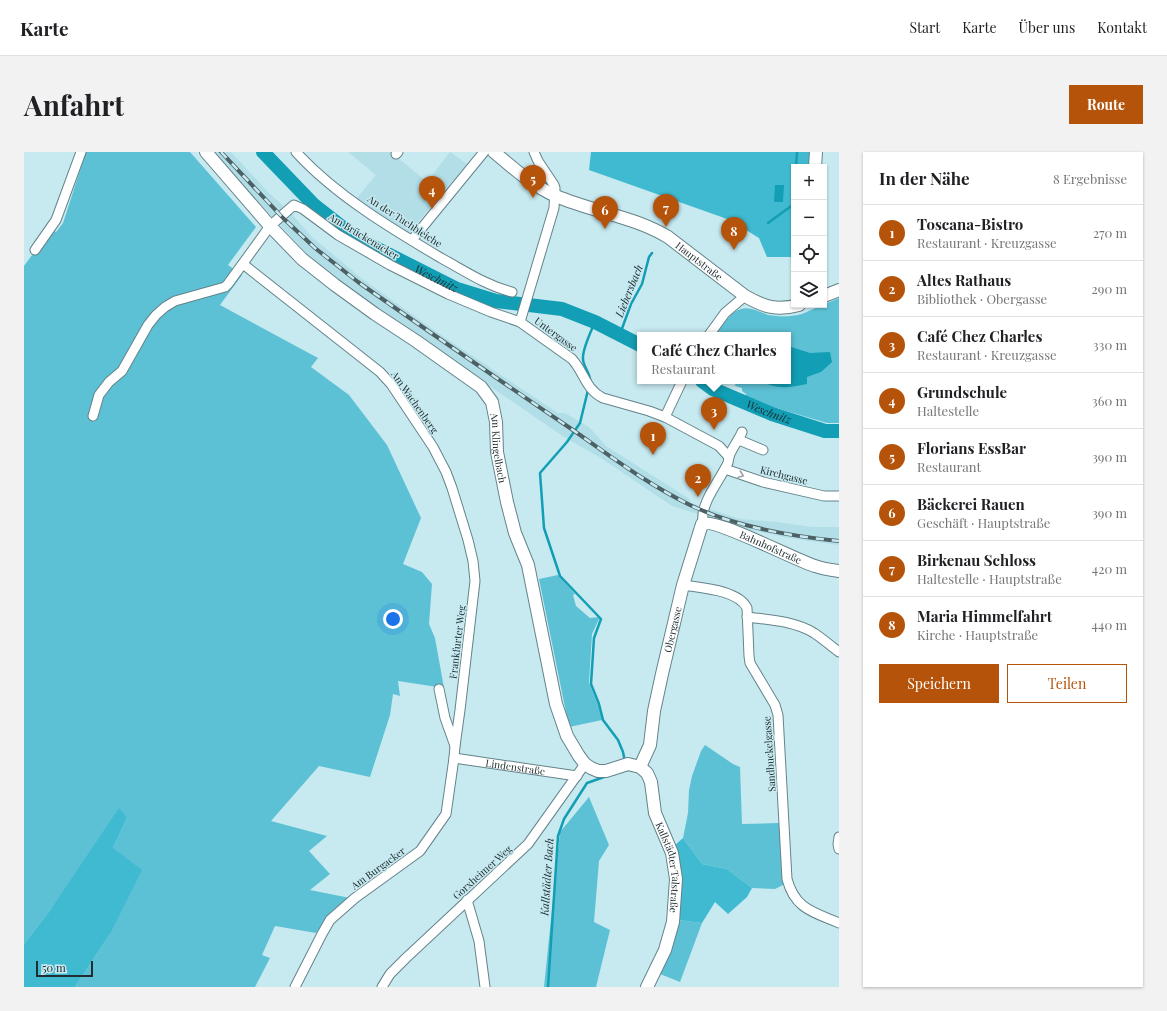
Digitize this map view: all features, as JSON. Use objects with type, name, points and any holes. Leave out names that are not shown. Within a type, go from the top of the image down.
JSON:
[{"type":"main road","name":"Am Klingelbach","points":[[206,152],[270,226],[302,259],[375,314],[455,367],[481,387],[492,402],[497,452],[507,502],[515,533],[531,576],[556,704],[560,719],[569,740],[585,764]]},
{"type":"main road","name":"Hauptstraße","points":[[494,152],[525,178],[555,196],[625,218],[656,230],[691,254],[744,296],[758,304],[770,307],[783,308],[791,307]]},
{"type":"main road","points":[[815,164],[816,152]]},
{"type":"main road","points":[[827,295],[839,290]]},
{"type":"main road","name":"Bahnhofstraße","points":[[703,522],[708,522],[736,531],[814,566],[839,571]]},
{"type":"main road","name":"Obergasse","points":[[640,767],[650,745],[654,711],[684,585],[700,525],[703,522]]},
{"type":"main road","points":[[585,764],[598,771],[606,771],[625,764],[640,767]]},
{"type":"main road","name":"Kallstädter Talstraße","points":[[640,767],[649,777],[655,813],[672,853],[676,884],[673,922],[665,950],[647,987]]},
{"type":"street","points":[[35,250],[56,220],[81,152]]},
{"type":"street","name":"An der Tuchbleiche","points":[[296,152],[326,181],[363,208],[412,240],[486,284],[512,292]]},
{"type":"street","points":[[412,240],[484,152]]},
{"type":"street","points":[[534,152],[538,161],[554,185],[555,196]]},
{"type":"street","name":"Untergasse","points":[[555,196],[554,208],[520,322],[572,359],[592,390],[603,398],[665,417],[719,446],[729,456]]},
{"type":"street","name":"Am Brückenacker","points":[[93,416],[98,395],[109,382],[122,371],[148,325],[156,315],[175,301],[225,287],[270,226],[283,213],[294,205],[303,209],[338,235],[390,265],[448,294],[520,322]]},
{"type":"street","name":"Am Wachenberg","points":[[243,264],[380,372],[388,381],[433,447],[452,488],[468,540]]},
{"type":"street","points":[[711,332],[725,313],[744,296]]},
{"type":"street","points":[[665,417],[681,384]]},
{"type":"street","name":"Obergasse","points":[[703,522],[706,504],[729,461],[729,456],[740,436],[763,450]]},
{"type":"street","name":"Kirchgasse","points":[[725,469],[757,480],[824,496],[839,496]]},
{"type":"street","name":"Frankfurter Weg","points":[[454,758],[474,592],[473,561],[468,540]]},
{"type":"street","name":"Sandbuckelgasse","points":[[684,585],[723,592],[733,596],[746,606],[748,617],[750,663],[774,705],[778,715],[787,879],[790,890],[801,905],[839,923]]},
{"type":"street","points":[[748,617],[787,622],[801,627],[814,633],[839,652]]},
{"type":"street","points":[[439,689],[445,718],[455,746]]},
{"type":"street","name":"Lindenstraße","points":[[454,758],[577,776]]},
{"type":"street","name":"Am Burgacker","points":[[295,987],[330,920],[355,898],[420,851],[446,814],[454,758]]},
{"type":"street","name":"Gorxheimer Weg","points":[[382,987],[390,974],[406,958],[528,844],[585,764]]},
{"type":"street","points":[[839,837],[839,849]]},
{"type":"street","points":[[468,900],[480,946],[485,987]]},
{"type":"shaded area","points":[[86,152],[190,152],[256,227],[228,265],[242,275],[220,305],[318,358],[311,367],[349,395],[387,445],[421,518],[403,564],[422,572],[432,584],[429,624],[435,638],[444,688],[398,681],[400,696],[393,694],[390,715],[370,777],[319,766],[271,821],[327,836],[309,851],[330,874],[310,890],[350,898],[332,911],[316,933],[275,926],[262,955],[270,958],[255,987],[75,987],[110,934],[113,848],[127,818],[51,909],[24,944],[24,266],[51,229],[56,232],[63,223]]},
{"type":"shaded area","points":[[212,152],[231,152],[269,193],[290,212],[312,237],[361,278],[438,333],[558,413],[565,413],[589,427],[606,446],[688,498],[691,503],[740,519],[812,527],[839,527],[839,545],[789,538],[746,529],[672,506],[601,458],[564,437],[324,272]]},
{"type":"shaded area","points":[[348,152],[391,152],[427,182],[450,152],[467,164],[408,234],[356,199],[376,175]]},
{"type":"shaded area","points":[[591,152],[811,152],[810,164],[791,164],[791,257],[767,257],[759,238],[730,220],[589,170]]},
{"type":"shaded area","points":[[775,185],[784,185],[783,202],[774,202]]},
{"type":"shaded area","points":[[839,298],[839,423],[827,423],[753,401],[745,397],[746,394],[742,391],[742,388],[735,386],[735,384],[791,384],[791,332],[717,332],[730,315],[741,309],[748,308],[768,315],[794,316],[816,308],[827,308],[827,303]]},
{"type":"shaded area","points":[[791,347],[810,353],[830,352],[832,362],[821,372],[807,377],[807,384],[791,387],[776,387],[768,384],[791,384]]},
{"type":"shaded area","points":[[558,575],[575,594],[573,595],[576,606],[590,618],[600,617],[592,634],[589,683],[600,710],[602,720],[569,727],[539,579]]},
{"type":"shaded area","points":[[705,745],[740,767],[742,824],[780,823],[785,884],[775,889],[752,888],[727,869],[702,864],[683,838],[688,813],[689,790],[692,776],[701,751]]},
{"type":"shaded area","points":[[589,797],[609,845],[599,861],[594,922],[610,930],[596,987],[544,987],[560,832]]},
{"type":"shaded area","points":[[119,808],[127,818],[113,848],[142,870],[110,934],[75,987],[24,987],[24,944],[51,909]]},
{"type":"shaded area","points":[[683,838],[702,864],[727,869],[752,888],[747,897],[728,914],[715,902],[702,923],[678,920],[674,846]]},
{"type":"shaded area","points":[[678,920],[702,923],[680,982],[660,974]]},
{"type":"waterway","name":"Weschnitz","points":[[263,152],[314,205],[356,238],[457,289],[496,301],[562,309],[595,322],[637,343]]},
{"type":"waterway","name":"Liebersbach","points":[[796,164],[797,152]]},
{"type":"waterway","name":"Liebersbach","points":[[768,223],[791,206]]},
{"type":"waterway","name":"Liebersbach","points":[[620,334],[631,304],[642,284],[649,257],[652,253]]},
{"type":"waterway","name":"Kallstädter Bach","points":[[590,383],[590,377],[583,362],[583,355],[587,340],[595,322]]},
{"type":"waterway","name":"Weschnitz","points":[[706,384],[713,389],[772,414],[825,431],[839,431]]},
{"type":"waterway","name":"Kallstädter Bach","points":[[588,390],[580,423],[567,442],[540,473],[544,528],[560,576],[601,619],[594,638],[591,684],[599,704],[603,720],[618,740],[625,762]]},
{"type":"waterway","name":"Kallstädter Bach","points":[[548,987],[558,836],[564,819],[587,783],[607,776]]},
{"type":"railway","points":[[221,152],[283,218],[315,248],[358,282],[643,479],[690,505],[708,513],[744,525],[782,533],[839,541]]},
{"type":"place","name":"Florians EssBar","points":[[533,198]]},
{"type":"place","name":"Grundschule","points":[[432,209]]},
{"type":"place","name":"Birkenau Schloss","points":[[666,227]]},
{"type":"place","name":"Bäckerei Rauen","points":[[605,229]]},
{"type":"place","name":"Maria Himmelfahrt","points":[[734,250]]},
{"type":"place","name":"Café Chez Charles","points":[[714,430]]},
{"type":"place","name":"Toscana-Bistro","points":[[653,455]]},
{"type":"place","name":"Altes Rathaus","points":[[698,497]]}]
